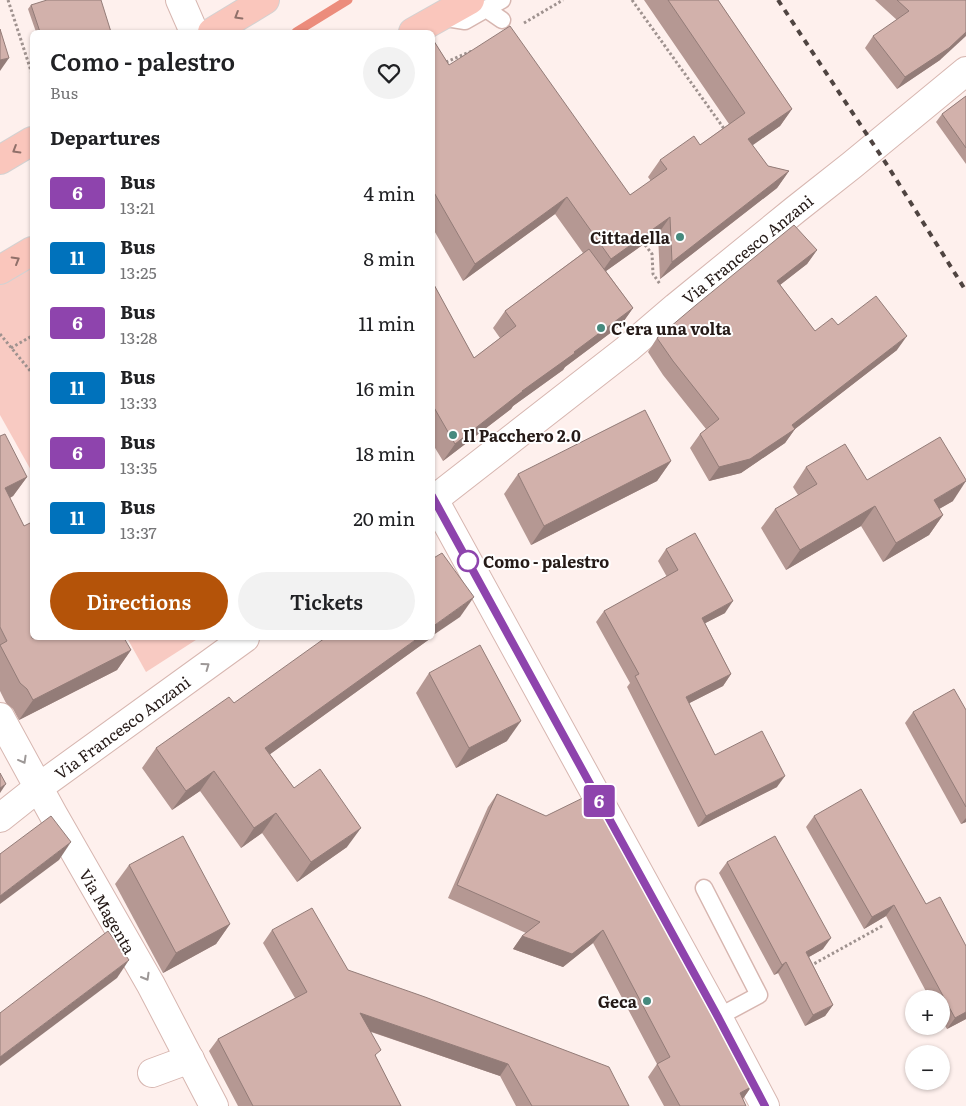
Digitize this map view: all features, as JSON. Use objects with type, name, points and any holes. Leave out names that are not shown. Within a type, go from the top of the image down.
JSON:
[{"type":"main road","points":[[215,30],[265,0]]},
{"type":"main road","points":[[417,30],[440,17],[478,4]]},
{"type":"main road","points":[[0,160],[30,142]]},
{"type":"main road","points":[[0,270],[30,252]]},
{"type":"street","points":[[180,0],[193,30]]},
{"type":"street","name":"Via Francesco Anzani","points":[[435,497],[627,349],[966,71]]},
{"type":"street","points":[[435,503],[718,1017],[759,1104]]},
{"type":"street","name":"Via Francesco Anzani","points":[[0,818],[242,640]]},
{"type":"street","name":"Via Magenta","points":[[0,717],[151,985],[214,1106]]},
{"type":"street","points":[[152,1073],[190,1059]]},
{"type":"lane","points":[[478,4],[502,0]]},
{"type":"lane","points":[[478,4],[502,20]]},
{"type":"lane","points":[[704,888],[759,995],[718,1017]]},
{"type":"path","points":[[8,0],[30,68]]},
{"type":"path","points":[[632,0],[725,130]]},
{"type":"path","points":[[640,238],[652,254],[652,274],[676,307]]},
{"type":"path","points":[[0,334],[30,370]]},
{"type":"path","points":[[12,348],[30,337]]},
{"type":"path","points":[[809,967],[884,925]]},
{"type":"shaded area","points":[[30,266],[30,468],[0,415],[0,284]]},
{"type":"shaded area","points":[[128,640],[196,640],[146,672]]},
{"type":"building","points":[[47,0],[101,0],[110,30],[39,30],[31,5]]},
{"type":"building","points":[[668,0],[718,0],[792,109],[748,139],[768,166],[789,171],[672,262],[670,217],[611,259],[567,197],[475,264],[435,194],[435,43],[449,65],[510,26],[630,195],[667,169],[660,160],[694,136],[700,145],[745,113]]},
{"type":"building","points":[[897,0],[966,0],[966,32],[949,48],[905,77],[873,36],[909,11]]},
{"type":"building","points":[[0,29],[9,58],[0,60]]},
{"type":"building","points":[[966,96],[966,148],[942,114]]},
{"type":"building","points":[[794,225],[817,250],[777,281],[815,331],[832,318],[838,325],[876,296],[907,336],[792,425],[795,429],[750,459],[719,467],[700,434],[719,419],[657,338]]},
{"type":"building","points":[[589,249],[633,308],[455,444],[435,409],[435,286],[474,358],[516,326],[505,311]]},
{"type":"building","points":[[645,410],[671,461],[544,526],[518,474]]},
{"type":"building","points":[[5,434],[27,477],[5,488],[24,526],[30,523],[30,640],[125,640],[131,650],[33,700],[27,689],[20,683],[0,645],[7,641],[0,627],[0,436]]},
{"type":"building","points":[[940,437],[966,481],[934,500],[943,515],[896,543],[875,506],[800,550],[775,509],[817,484],[806,467],[845,444],[867,480]]},
{"type":"building","points":[[695,533],[733,601],[702,618],[731,674],[686,697],[715,755],[762,731],[785,776],[706,816],[635,676],[639,674],[604,611],[678,570],[666,549]]},
{"type":"building","points":[[442,553],[474,597],[435,625],[435,557]]},
{"type":"building","points":[[322,640],[415,640],[265,748],[294,788],[320,769],[361,828],[311,862],[276,813],[254,828],[214,771],[186,791],[156,748],[229,697],[234,703]]},
{"type":"building","points":[[480,645],[521,721],[469,748],[429,673]]},
{"type":"building","points":[[954,689],[966,710],[966,807],[913,712]]},
{"type":"building","points":[[0,773],[6,784],[0,788]]},
{"type":"building","points":[[861,789],[926,904],[940,897],[966,946],[966,1012],[955,1018],[950,1009],[950,990],[940,990],[894,905],[872,917],[814,816]]},
{"type":"building","points":[[593,793],[751,1087],[740,1093],[746,1106],[680,1106],[657,1064],[670,1057],[603,930],[572,954],[522,936],[540,922],[457,885],[497,794],[546,816]]},
{"type":"building","points":[[51,816],[71,842],[0,896],[0,854]]},
{"type":"building","points":[[183,836],[230,924],[176,953],[129,865]]},
{"type":"building","points":[[775,836],[831,938],[806,952],[833,1005],[813,1015],[786,962],[782,965],[727,862]]},
{"type":"building","points":[[312,908],[348,970],[425,997],[609,1067],[629,1106],[532,1106],[508,1064],[360,1013],[381,1050],[375,1055],[401,1106],[253,1106],[218,1039],[307,992],[272,930]]},
{"type":"building","points":[[108,931],[129,960],[0,1057],[0,1013]]},
{"type":"waterway","points":[[299,30],[348,0]]},
{"type":"railway","points":[[778,0],[889,168],[966,291]]},
{"type":"bus line","name":"6","points":[[435,501],[765,1106]]},
{"type":"place","name":"Cittadella","points":[[680,237]]},
{"type":"place","name":"C'era una volta","points":[[601,328]]},
{"type":"place","name":"Il Pacchero 2.0","points":[[453,435]]},
{"type":"place","name":"Como - palestro","points":[[468,561]]},
{"type":"place","name":"Geca","points":[[647,1001]]}]
